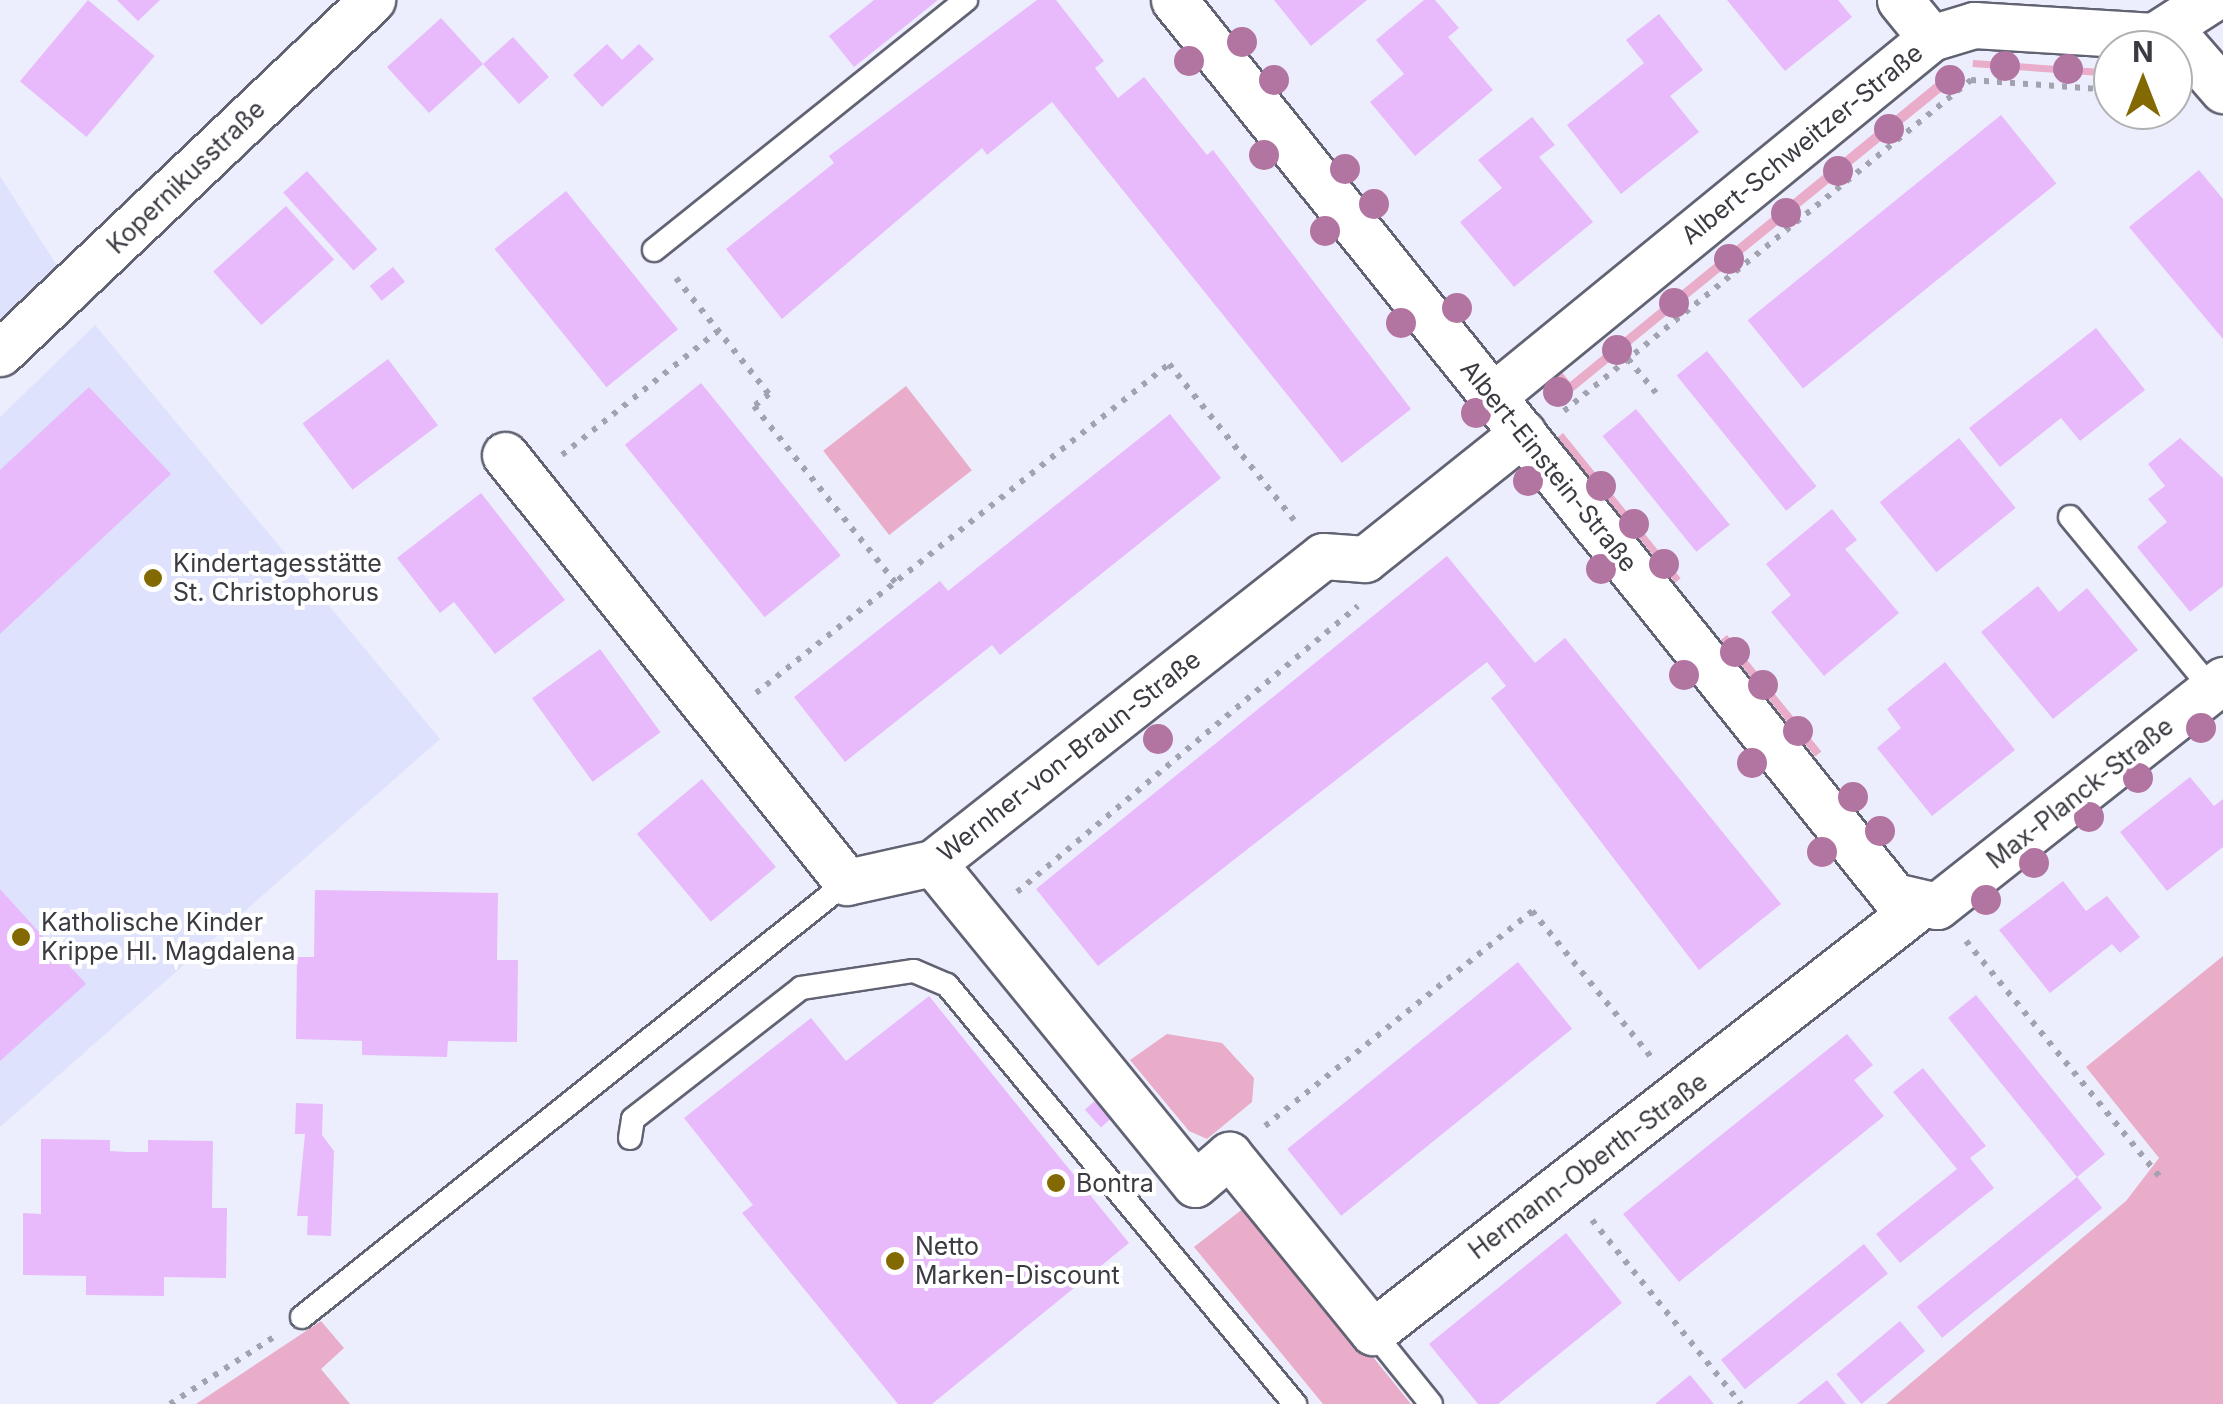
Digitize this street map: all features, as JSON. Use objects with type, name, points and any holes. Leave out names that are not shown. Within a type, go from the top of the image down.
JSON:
[{"type":"street","name":"Kopernikusstraße","points":[[0,354],[372,0]]},
{"type":"street","name":"Albert-Einstein-Straße","points":[[1174,0],[1894,896],[1927,907]]},
{"type":"street","points":[[1900,0],[1931,38]]},
{"type":"street","name":"Albert-Schweitzer-Straße","points":[[1493,396],[1931,38],[1974,25],[2137,36],[2170,29],[2210,0]]},
{"type":"street","points":[[2170,29],[2223,90]]},
{"type":"street","points":[[1323,556],[1365,559],[1526,437]]},
{"type":"street","points":[[516,469],[847,882]]},
{"type":"street","name":"Wernher-von-Braun-Straße","points":[[847,882],[933,862],[1323,556]]},
{"type":"street","name":"Max-Planck-Straße","points":[[1927,907],[2217,685]]},
{"type":"street","points":[[933,862],[1194,1184],[1229,1155],[1372,1332]]},
{"type":"street","name":"Hermann-Oberth-Straße","points":[[1372,1332],[1559,1180],[1683,1097],[1927,907]]},
{"type":"lane","points":[[654,250],[966,0]]},
{"type":"lane","points":[[2070,518],[2217,685]]},
{"type":"lane","points":[[302,1316],[847,882]]},
{"type":"lane","points":[[630,1138],[633,1118],[801,988],[914,971],[948,985],[1295,1404]]},
{"type":"lane","points":[[1372,1332],[1431,1404]]},
{"type":"path","points":[[1526,437],[1628,359],[1970,80],[2093,89]]},
{"type":"path","points":[[654,250],[769,394],[754,406],[895,582]]},
{"type":"path","points":[[516,469],[718,330]]},
{"type":"path","points":[[1628,359],[1656,394]]},
{"type":"path","points":[[719,722],[1168,364],[1323,556]]},
{"type":"path","points":[[981,922],[1363,602]]},
{"type":"path","points":[[1927,907],[2162,1180]]},
{"type":"path","points":[[1229,1155],[1532,911],[1683,1097]]},
{"type":"path","points":[[1559,1180],[1741,1404]]},
{"type":"path","points":[[170,1404],[302,1316]]},
{"type":"shaded area","points":[[1973,60],[2093,68],[2093,75],[1973,67]]},
{"type":"shaded area","points":[[1950,71],[1957,79],[1555,406],[1549,398],[1560,370],[1570,382]]},
{"type":"shaded area","points":[[0,176],[59,269],[0,325]]},
{"type":"shaded area","name":"Kindertagesstätte St. Christophorus","points":[[95,325],[440,739],[0,1127],[0,417]]},
{"type":"shaded area","points":[[906,386],[972,470],[889,535],[823,451]]},
{"type":"shaded area","points":[[1563,433],[1681,578],[1675,583],[1558,437]]},
{"type":"shaded area","points":[[1727,635],[1821,752],[1815,757],[1721,640]]},
{"type":"shaded area","points":[[2223,956],[2223,1404],[1886,1404],[2126,1201],[2159,1158],[2086,1067]]},
{"type":"shaded area","points":[[1167,1034],[1222,1043],[1254,1078],[1252,1102],[1207,1139],[1189,1131],[1130,1060]]},
{"type":"shaded area","points":[[1249,1204],[1411,1404],[1323,1404],[1194,1247]]},
{"type":"shaded area","points":[[321,1321],[344,1348],[321,1369],[350,1404],[196,1404]]},
{"type":"building","points":[[88,0],[155,56],[87,137],[20,81]]},
{"type":"building","points":[[117,0],[160,0],[138,21]]},
{"type":"building","points":[[874,0],[938,0],[854,67],[829,36]]},
{"type":"building","points":[[1037,0],[1056,0],[1104,61],[1095,68],[1118,98],[1144,77],[1207,155],[1213,150],[1411,409],[1342,463],[1052,102],[987,155],[982,148],[782,319],[726,249],[834,163],[829,156]]},
{"type":"building","points":[[1274,0],[1367,0],[1311,46]]},
{"type":"building","points":[[1424,0],[1435,0],[1459,28],[1448,37],[1493,90],[1415,156],[1370,102],[1404,74],[1376,40]]},
{"type":"building","points":[[1727,0],[1838,0],[1852,17],[1785,71]]},
{"type":"building","points":[[1659,14],[1703,70],[1670,96],[1699,132],[1621,194],[1567,125],[1644,63],[1626,40]]},
{"type":"building","points":[[441,18],[483,64],[429,113],[387,67]]},
{"type":"building","points":[[513,37],[549,77],[519,104],[483,64]]},
{"type":"building","points":[[607,44],[622,60],[639,44],[654,59],[602,107],[573,75]]},
{"type":"building","points":[[2001,115],[2056,183],[1803,389],[1748,320]]},
{"type":"building","points":[[1532,117],[1555,145],[1539,157],[1593,222],[1514,287],[1460,222],[1502,188],[1478,160]]},
{"type":"building","points":[[2199,170],[2223,199],[2223,339],[2129,227]]},
{"type":"building","points":[[307,171],[377,249],[353,270],[283,192]]},
{"type":"building","points":[[566,191],[678,329],[607,387],[495,249]]},
{"type":"building","points":[[286,206],[334,260],[261,325],[213,272]]},
{"type":"building","points":[[393,267],[405,282],[382,301],[370,286]]},
{"type":"building","points":[[2096,328],[2145,390],[2080,441],[2061,418],[2000,467],[1969,428]]},
{"type":"building","points":[[1707,351],[1817,486],[1786,511],[1677,376]]},
{"type":"building","points":[[388,359],[438,425],[352,490],[303,423]]},
{"type":"building","points":[[701,383],[841,556],[765,617],[625,445]]},
{"type":"building","points":[[89,387],[171,474],[0,634],[0,470]]},
{"type":"building","points":[[1636,409],[1730,525],[1696,552],[1603,436]]},
{"type":"building","points":[[1170,414],[1221,478],[1000,655],[992,645],[845,762],[794,697],[940,581],[948,591]]},
{"type":"building","points":[[1959,438],[2016,508],[1936,572],[1880,502]]},
{"type":"building","points":[[2180,438],[2223,478],[2223,586],[2190,612],[2137,547],[2167,522],[2148,499],[2165,486],[2148,464]]},
{"type":"building","points":[[481,493],[565,600],[495,654],[454,602],[440,613],[397,558]]},
{"type":"building","points":[[1832,509],[1857,540],[1845,549],[1899,613],[1824,676],[1771,612],[1791,595],[1766,564]]},
{"type":"building","points":[[1447,556],[1535,663],[1565,638],[1781,904],[1699,970],[1491,698],[1506,686],[1487,662],[1098,966],[1036,889]]},
{"type":"building","points":[[2038,586],[2059,612],[2087,588],[2138,650],[2053,719],[1981,632]]},
{"type":"building","points":[[600,649],[661,732],[593,782],[532,698]]},
{"type":"building","points":[[1945,662],[2015,750],[1932,816],[1877,748],[1901,728],[1887,709]]},
{"type":"building","points":[[2190,777],[2214,806],[2223,799],[2223,847],[2167,891],[2120,832]]},
{"type":"building","points":[[702,779],[776,867],[711,922],[637,834]]},
{"type":"building","points":[[2063,881],[2086,911],[2107,896],[2140,937],[2120,953],[2112,944],[2050,993],[1999,930]]},
{"type":"building","name":"Katholische Kinder Krippe Hl. Magdalena","points":[[0,889],[86,984],[0,1061]]},
{"type":"building","points":[[315,890],[498,893],[497,960],[518,960],[517,1042],[448,1041],[447,1057],[362,1055],[362,1041],[296,1039],[297,957],[314,957]]},
{"type":"building","points":[[1518,962],[1572,1029],[1341,1216],[1287,1149]]},
{"type":"building","points":[[1976,995],[2105,1154],[2077,1177],[1948,1018]]},
{"type":"building","points":[[929,996],[1129,1243],[932,1404],[898,1404],[742,1213],[753,1205],[684,1118],[811,1018],[846,1061]]},
{"type":"building","points":[[1847,1034],[1873,1065],[1854,1080],[1884,1116],[1679,1282],[1623,1214]]},
{"type":"building","points":[[1923,1068],[1986,1146],[1970,1158],[1994,1188],[1900,1263],[1876,1234],[1957,1169],[1893,1092]]},
{"type":"building","points":[[1099,1097],[1115,1115],[1101,1128],[1085,1110]]},
{"type":"building","points":[[296,1103],[323,1104],[322,1135],[334,1151],[331,1236],[307,1235],[308,1216],[297,1216],[305,1134],[295,1134]]},
{"type":"building","points":[[41,1139],[110,1140],[110,1151],[128,1152],[148,1152],[148,1140],[213,1141],[212,1208],[227,1208],[226,1278],[164,1277],[164,1296],[86,1295],[86,1276],[23,1275],[23,1213],[41,1214]]},
{"type":"building","points":[[2077,1177],[2102,1208],[1942,1338],[1917,1307]]},
{"type":"building","points":[[1566,1233],[1622,1303],[1498,1404],[1478,1404],[1429,1344]]},
{"type":"building","points":[[1864,1244],[1888,1274],[1745,1389],[1721,1360]]},
{"type":"building","points":[[1900,1321],[1925,1351],[1862,1404],[1836,1374]]},
{"type":"building","points":[[1690,1375],[1714,1404],[1655,1404]]},
{"type":"building","points":[[1827,1380],[1846,1404],[1797,1404]]},
{"type":"place","name":"Kindertagesstätte St. Christophorus","points":[[153,578]]},
{"type":"place","name":"Katholische Kinder Krippe Hl. Magdalena","points":[[21,937]]},
{"type":"place","name":"Bontra","points":[[1056,1183]]},
{"type":"place","name":"Netto Marken-Discount","points":[[895,1261]]}]
